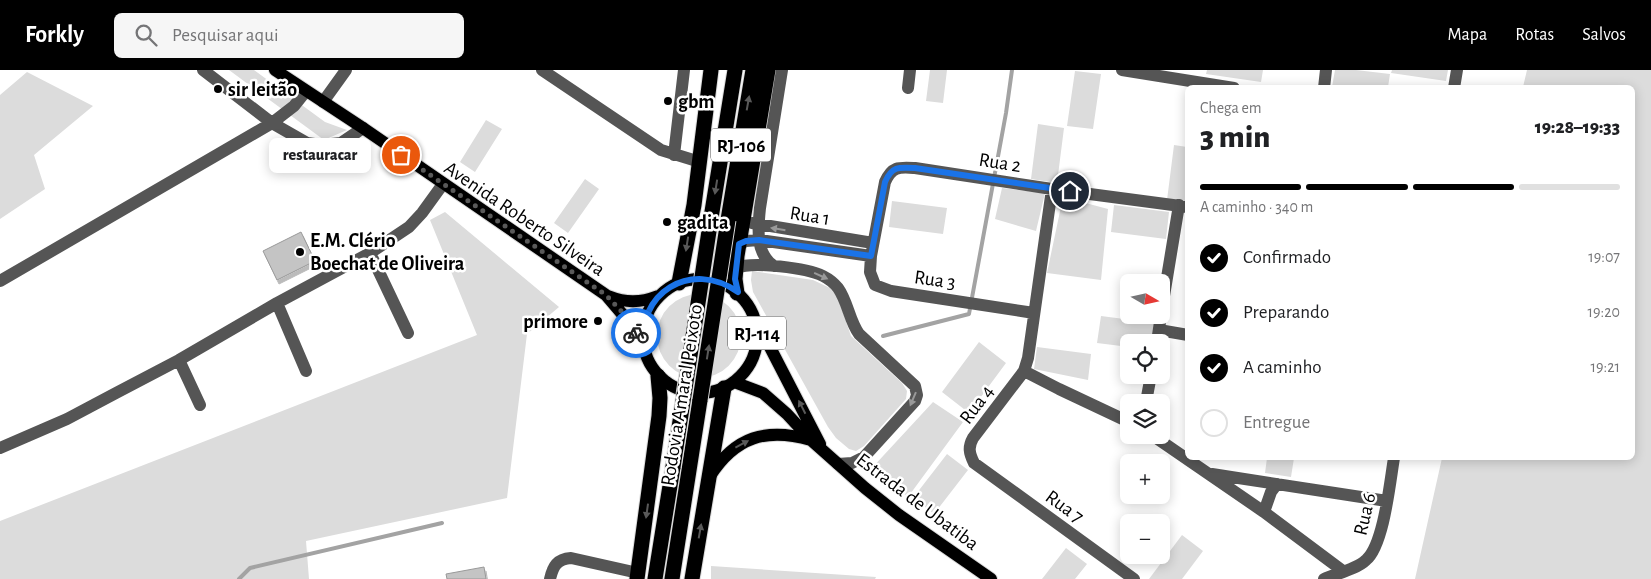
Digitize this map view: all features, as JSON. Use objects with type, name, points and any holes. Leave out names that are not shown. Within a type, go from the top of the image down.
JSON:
[{"type":"highway","points":[[679,282],[686,254],[700,162],[711,70]]},
{"type":"highway","name":"Rodovia Amaral Peixoto","points":[[656,579],[735,70]]},
{"type":"highway","name":"Rodovia Amaral Peixoto","points":[[672,579],[728,220],[754,70]]},
{"type":"highway","points":[[738,292],[735,279],[739,244],[768,70]]},
{"type":"highway","points":[[638,576],[659,416],[658,376]]},
{"type":"highway","points":[[692,579],[708,478],[729,385]]},
{"type":"main road","name":"Avenida Roberto Silveira","points":[[275,70],[363,128],[606,295],[621,301],[636,302],[658,296]]},
{"type":"main road","name":"RJ-114","points":[[695,279],[707,279],[728,286],[738,292],[752,312],[757,334],[754,356],[742,375],[729,385],[704,393],[674,388],[658,376],[644,350],[643,329],[645,319],[658,296],[679,282],[695,279]]},
{"type":"main road","name":"Avenida Roberto Silveira","points":[[606,295],[629,322],[644,350]]},
{"type":"main road","name":"Estrada de Ubatiba","points":[[752,312],[824,451]]},
{"type":"main road","name":"Estrada de Ubatiba","points":[[729,385],[763,393],[787,414],[810,440],[899,515],[991,579]]},
{"type":"main road","points":[[708,478],[727,454],[741,443],[749,440],[767,435],[784,434],[810,440]]},
{"type":"street","points":[[203,70],[272,123],[307,143],[322,146],[340,143],[363,128]]},
{"type":"street","points":[[323,102],[346,70]]},
{"type":"street","points":[[542,70],[661,150],[700,162]]},
{"type":"street","points":[[674,155],[684,70]]},
{"type":"street","points":[[774,266],[764,256],[759,240],[758,225],[782,70]]},
{"type":"street","points":[[908,88],[910,70]]},
{"type":"street","points":[[1122,70],[1195,76],[1224,85]]},
{"type":"street","points":[[1324,85],[1326,70]]},
{"type":"street","points":[[1454,85],[1457,70]]},
{"type":"street","points":[[0,281],[272,123],[294,106],[306,91]]},
{"type":"street","name":"Rua 2","points":[[872,250],[885,182],[893,170],[903,167],[1183,206]]},
{"type":"street","points":[[0,448],[67,419],[179,360],[277,303],[370,253],[409,227],[422,213],[442,184]]},
{"type":"street","points":[[1052,189],[1028,358],[1024,371],[1120,418]]},
{"type":"street","points":[[1169,274],[1183,206]]},
{"type":"street","name":"Rua 1","points":[[744,216],[748,221],[758,225],[872,250]]},
{"type":"street","name":"Rua 1","points":[[739,244],[746,241],[759,240],[872,250]]},
{"type":"street","name":"Rua 3","points":[[872,250],[870,272],[872,280],[882,288],[1034,313]]},
{"type":"street","points":[[370,253],[408,333]]},
{"type":"street","points":[[736,268],[748,264],[774,266],[817,274],[830,281],[840,290],[853,324],[859,334],[912,382],[916,390],[915,401],[911,406],[864,457],[852,463],[838,464]]},
{"type":"street","points":[[277,303],[306,371]]},
{"type":"street","points":[[1170,336],[1185,336]]},
{"type":"street","points":[[179,360],[200,405]]},
{"type":"street","name":"Rua 4","points":[[974,463],[969,448],[973,438],[1024,371]]},
{"type":"street","points":[[1165,444],[1185,458]]},
{"type":"street","points":[[1189,460],[1264,512],[1342,571]]},
{"type":"street","name":"Rua 6","points":[[1323,579],[1360,565],[1374,551],[1387,501],[1394,460]]},
{"type":"street","name":"Rua 7","points":[[974,463],[1134,579]]},
{"type":"street","points":[[1209,474],[1387,501]]},
{"type":"street","points":[[1264,512],[1271,492],[1277,484]]},
{"type":"street","points":[[1322,556],[1323,579]]},
{"type":"street","points":[[550,579],[552,568],[557,563],[563,559],[571,558],[638,576]]},
{"type":"shaded area","points":[[229,70],[254,70],[325,122],[347,130],[324,140]]},
{"type":"shaded area","points":[[930,70],[947,70],[943,103],[926,101]]},
{"type":"shaded area","points":[[1207,70],[1263,70],[1261,82],[1206,74]]},
{"type":"shaded area","points":[[1335,70],[1356,70],[1390,74],[1388,85],[1332,85]]},
{"type":"shaded area","points":[[1392,70],[1448,70],[1446,81],[1391,73]]},
{"type":"shaded area","points":[[1527,70],[1651,70],[1651,579],[1415,579],[1442,460],[1635,460],[1635,85],[1523,85]]},
{"type":"shaded area","points":[[1075,71],[1101,74],[1093,129],[1067,126]]},
{"type":"shaded area","points":[[27,72],[93,106],[34,155],[45,189],[0,219],[0,95]]},
{"type":"shaded area","points":[[486,120],[502,129],[475,172],[460,162]]},
{"type":"shaded area","points":[[1038,124],[1064,128],[1057,183],[1031,179]]},
{"type":"shaded area","points":[[1174,145],[1185,147],[1185,203],[1167,200]]},
{"type":"shaded area","points":[[585,179],[599,189],[568,233],[554,223]]},
{"type":"shaded area","points":[[1002,188],[1045,193],[1036,231],[995,219]]},
{"type":"shaded area","points":[[1063,197],[1108,209],[1101,280],[1047,273]]},
{"type":"shaded area","points":[[892,201],[947,208],[943,234],[889,227]]},
{"type":"shaded area","points":[[1114,205],[1169,212],[1166,239],[1111,232]]},
{"type":"shaded area","points":[[445,212],[559,307],[527,334],[507,498],[306,541],[309,579],[0,579],[0,521],[477,335],[430,220]]},
{"type":"shaded area","points":[[752,271],[813,280],[830,288],[838,298],[851,336],[902,383],[907,391],[906,399],[864,446],[856,451],[849,449],[836,438],[828,427],[753,292]]},
{"type":"shaded area","points":[[699,294],[715,297],[729,306],[738,320],[741,336],[738,352],[729,366],[715,375],[699,378],[683,375],[669,366],[660,352],[657,336],[660,320],[669,306],[683,297]]},
{"type":"shaded area","points":[[1101,316],[1120,318],[1120,324],[1155,324],[1154,334],[1120,334],[1120,346],[1097,343]]},
{"type":"shaded area","points":[[979,342],[1006,363],[969,413],[942,392]]},
{"type":"shaded area","points":[[1037,347],[1091,354],[1088,380],[1034,369]]},
{"type":"shaded area","points":[[933,402],[963,422],[908,497],[871,469]]},
{"type":"shaded area","points":[[947,454],[968,470],[934,514],[913,498]]},
{"type":"shaded area","points":[[1267,460],[1294,460],[1291,477],[1265,473]]},
{"type":"shaded area","points":[[1182,535],[1203,551],[1182,579],[1149,579],[1160,564],[1170,564],[1170,551]]},
{"type":"shaded area","points":[[1066,548],[1087,564],[1075,579],[1042,579]]},
{"type":"shaded area","points":[[711,566],[876,577],[875,579],[711,579]]},
{"type":"building","points":[[301,232],[315,261],[277,280],[263,251]]},
{"type":"building","points":[[484,567],[486,579],[447,579],[446,574]]},
{"type":"waterway","points":[[883,336],[969,314],[1006,113],[1012,70]]},
{"type":"waterway","points":[[239,579],[250,568],[442,523]]},
{"type":"way so far","points":[[401,155],[606,295],[622,312],[636,333]]},
{"type":"place","name":"sir leitão","points":[[218,89]]},
{"type":"place","name":"gbm","points":[[668,101]]},
{"type":"place","name":"restauracar","points":[[401,155]]},
{"type":"place","name":"gadita","points":[[667,222]]},
{"type":"place","name":"E.M. Clério Boechat de Oliveira","points":[[300,252]]},
{"type":"place","name":"primore","points":[[598,321]]},
{"type":"route","points":[[636,333],[644,350],[643,329],[649,310],[658,296],[672,286],[684,281],[695,279],[718,281],[738,292],[735,279],[739,244],[746,241],[759,240],[871,256],[885,182],[893,170],[903,167],[915,168],[1070,191]]}]
